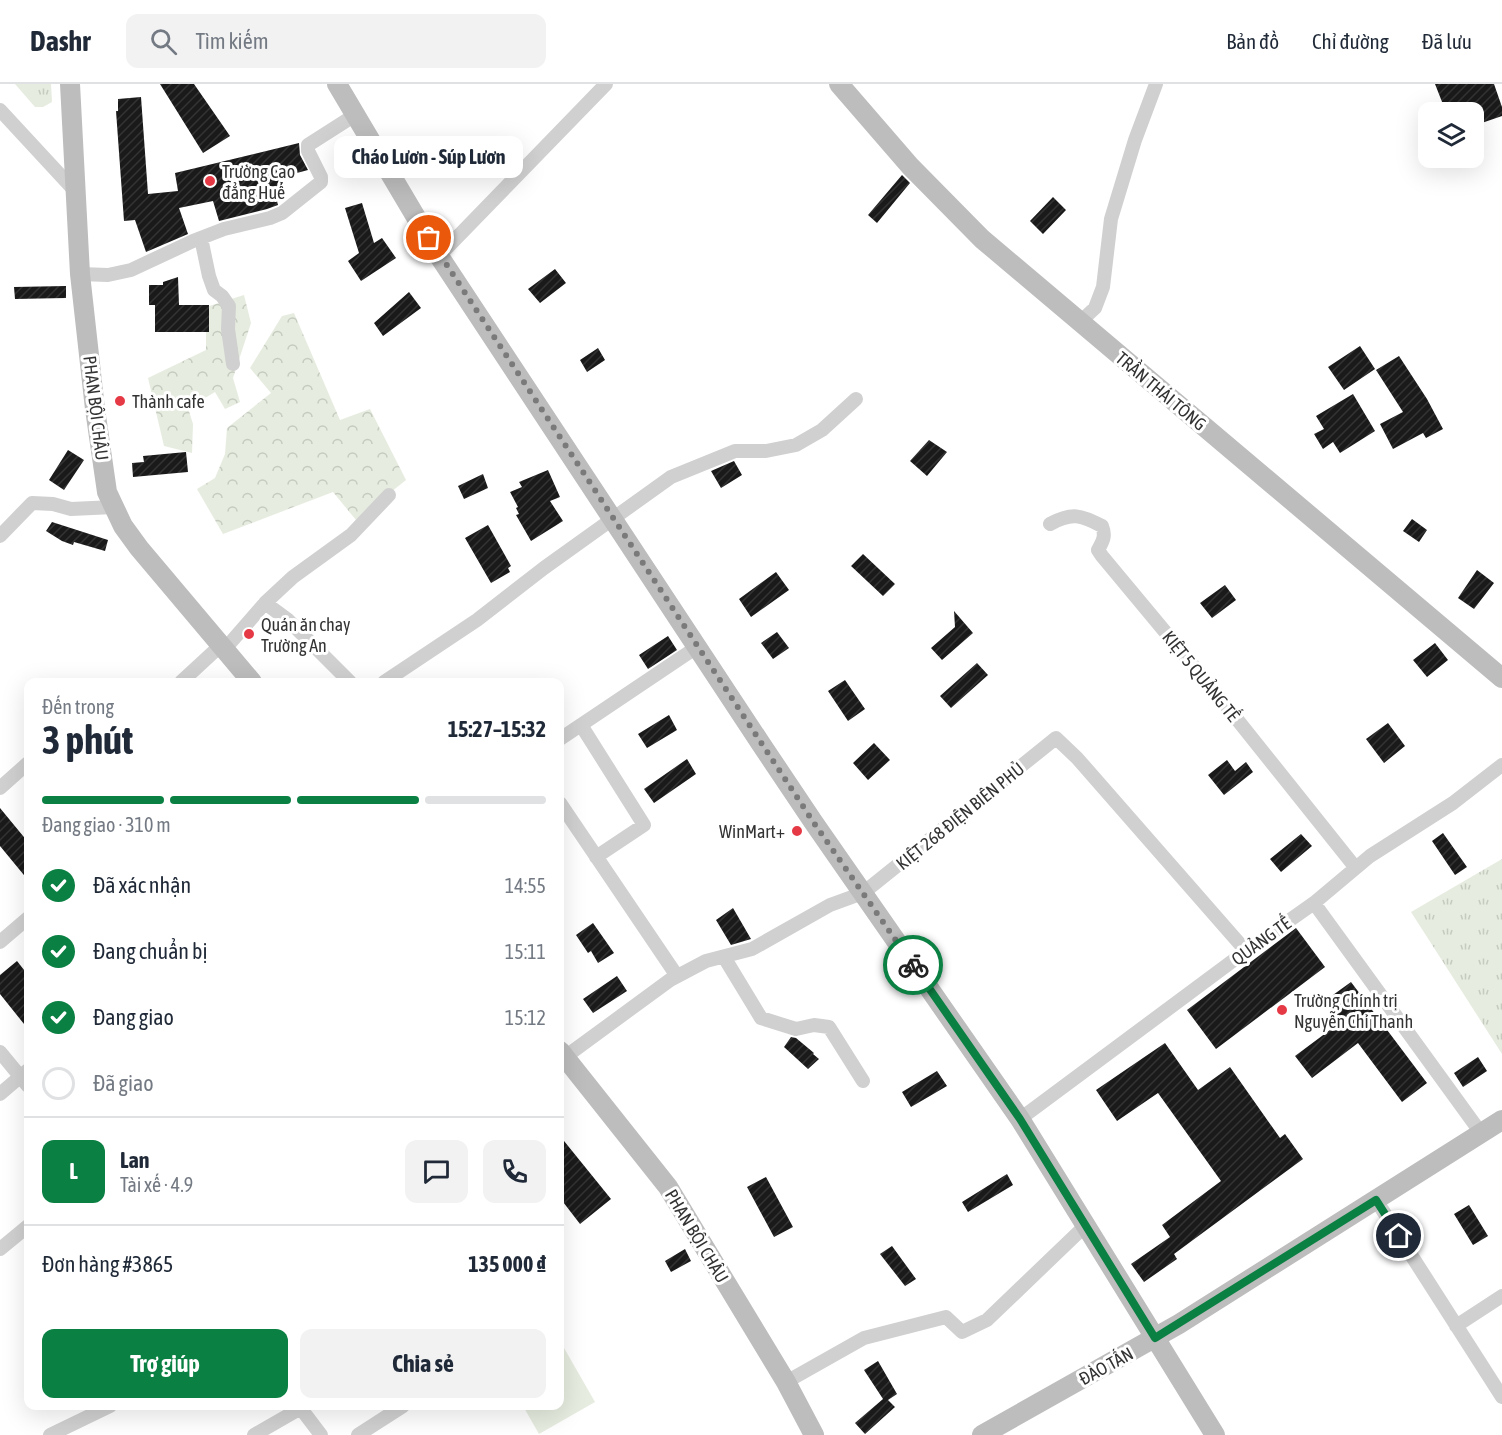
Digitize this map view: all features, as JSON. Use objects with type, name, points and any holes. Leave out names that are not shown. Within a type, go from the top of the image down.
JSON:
[{"type":"street","name":"PHAN BỘI CHÂU","points":[[70,84],[80,274],[107,492],[128,533],[248,678]]},
{"type":"street","points":[[337,84],[440,256],[697,647],[814,823],[1020,1119],[1215,1435]]},
{"type":"street","points":[[440,256],[606,84]]},
{"type":"street","name":"TRẦN THÁI TÔNG","points":[[840,84],[910,166],[982,239],[1502,678]]},
{"type":"street","points":[[1080,322],[1095,308],[1103,287],[1111,219],[1135,140],[1156,84]]},
{"type":"street","points":[[0,110],[75,191]]},
{"type":"street","points":[[80,274],[108,274],[131,270],[224,229],[282,213],[319,185],[321,177],[308,150],[309,145],[355,115]]},
{"type":"street","points":[[201,238],[214,290],[229,306],[228,329],[233,364]]},
{"type":"street","points":[[396,678],[671,477],[735,451],[766,451],[796,445],[822,430],[856,399]]},
{"type":"street","points":[[186,678],[222,648],[293,577],[351,535],[389,495]]},
{"type":"street","points":[[0,536],[32,503],[53,504],[70,509],[114,507]]},
{"type":"street","name":"KIỆT 5 QUẢNG TẾ","points":[[1050,524],[1068,516],[1081,515],[1102,526],[1104,540],[1098,550],[1102,556],[1355,867]]},
{"type":"street","points":[[265,603],[288,621],[346,678]]},
{"type":"street","points":[[564,736],[697,647]]},
{"type":"street","points":[[581,725],[644,825],[596,857]]},
{"type":"street","name":"KIỆT 268 ĐIỆN BIÊN PHỦ","points":[[564,1053],[677,976],[706,961],[752,949],[830,905],[863,893],[1056,738],[1077,758],[1246,951]]},
{"type":"street","name":"QUẢNG TẾ","points":[[1020,1119],[1314,903],[1355,867],[1453,803],[1502,765]]},
{"type":"street","points":[[0,788],[24,767]]},
{"type":"street","points":[[564,809],[677,976]]},
{"type":"street","points":[[1314,903],[1480,1133]]},
{"type":"street","points":[[0,942],[24,921]]},
{"type":"street","points":[[724,957],[761,1018],[796,1029],[814,1025],[829,1028],[863,1081]]},
{"type":"street","points":[[0,1052],[24,1075]]},
{"type":"street","name":"PHAN BỘI CHÂU","points":[[564,1057],[668,1187],[786,1382],[814,1435]]},
{"type":"street","points":[[0,1094],[24,1078]]},
{"type":"street","name":"ĐÀO TẤN","points":[[982,1435],[1155,1338],[1502,1120]]},
{"type":"street","points":[[1376,1200],[1502,1397]]},
{"type":"street","points":[[786,1382],[864,1338],[946,1317],[962,1332],[987,1320],[1085,1226]]},
{"type":"street","points":[[0,1249],[24,1229]]},
{"type":"street","points":[[1456,1326],[1502,1296]]},
{"type":"street","points":[[50,1435],[102,1410]]},
{"type":"street","points":[[254,1435],[295,1410]]},
{"type":"street","points":[[302,1410],[321,1435]]},
{"type":"street","points":[[358,1435],[397,1410]]},
{"type":"green space","points":[[15,84],[51,84],[52,102],[43,107],[35,107]]},
{"type":"green space","points":[[244,295],[251,323],[233,378],[240,402],[225,409],[215,392],[188,408],[193,424],[192,453],[164,446],[148,378],[206,350],[206,307]]},
{"type":"green space","points":[[294,313],[340,420],[370,409],[406,480],[356,520],[333,492],[223,534],[197,489],[215,478],[225,454],[227,428],[271,393],[250,368],[282,316]]},
{"type":"green space","points":[[1502,859],[1502,1054],[1411,912]]},
{"type":"green space","points":[[564,1348],[595,1402],[539,1434],[525,1410],[564,1410]]},
{"type":"building","points":[[160,84],[194,84],[230,136],[203,153]]},
{"type":"building","points":[[1435,84],[1494,84],[1502,107],[1502,116],[1484,122],[1484,102],[1442,102]]},
{"type":"building","points":[[141,97],[148,194],[178,191],[175,173],[299,143],[300,155],[308,170],[282,177],[284,195],[276,197],[278,205],[267,209],[219,221],[213,201],[179,208],[188,234],[146,252],[135,220],[124,221],[116,111],[118,111],[118,99]]},
{"type":"building","points":[[902,175],[910,183],[877,223],[868,215]]},
{"type":"building","points":[[1053,197],[1066,210],[1043,234],[1030,221]]},
{"type":"building","points":[[362,203],[374,243],[382,238],[396,258],[361,281],[348,261],[359,253],[345,208]]},
{"type":"building","points":[[555,269],[566,283],[540,303],[528,289]]},
{"type":"building","points":[[178,277],[179,305],[209,305],[209,332],[155,332],[155,305],[149,305],[149,285],[163,285],[163,282]]},
{"type":"building","points":[[66,286],[66,298],[15,299],[14,287]]},
{"type":"building","points":[[409,292],[421,308],[383,336],[374,323]]},
{"type":"building","points":[[1360,346],[1375,369],[1344,390],[1328,367]]},
{"type":"building","points":[[598,348],[605,360],[587,372],[580,360]]},
{"type":"building","points":[[1399,356],[1443,429],[1426,438],[1423,433],[1393,449],[1380,424],[1403,412],[1376,370]]},
{"type":"building","points":[[1353,394],[1375,431],[1340,453],[1333,442],[1323,449],[1314,434],[1324,429],[1316,416]]},
{"type":"building","points":[[929,440],[947,452],[927,476],[910,461]]},
{"type":"building","points":[[68,450],[84,460],[64,490],[49,480]]},
{"type":"building","points":[[186,452],[188,472],[133,477],[132,463],[144,462],[143,456]]},
{"type":"building","points":[[734,461],[742,475],[721,488],[711,471]]},
{"type":"building","points":[[548,470],[560,497],[550,501],[563,521],[531,541],[516,515],[519,514],[516,508],[518,507],[510,492],[522,487],[519,482]]},
{"type":"building","points":[[483,474],[488,488],[464,499],[458,486]]},
{"type":"building","points":[[1412,519],[1427,530],[1419,542],[1403,531]]},
{"type":"building","points":[[52,522],[108,540],[105,551],[62,541],[46,531]]},
{"type":"building","points":[[488,525],[511,566],[508,568],[510,572],[491,583],[465,538]]},
{"type":"building","points":[[863,554],[895,584],[883,596],[851,566]]},
{"type":"building","points":[[1477,570],[1494,583],[1474,609],[1458,598]]},
{"type":"building","points":[[776,572],[789,590],[751,617],[739,599]]},
{"type":"building","points":[[1225,585],[1236,600],[1212,618],[1200,603]]},
{"type":"building","points":[[954,611],[973,633],[942,660],[931,648],[955,627]]},
{"type":"building","points":[[777,632],[789,648],[773,659],[761,643]]},
{"type":"building","points":[[668,636],[677,650],[648,669],[639,655]]},
{"type":"building","points":[[1435,643],[1448,660],[1427,677],[1413,660]]},
{"type":"building","points":[[977,663],[988,675],[951,708],[940,696]]},
{"type":"building","points":[[845,680],[865,709],[848,721],[828,691]]},
{"type":"building","points":[[669,715],[677,730],[647,748],[638,734]]},
{"type":"building","points":[[1388,723],[1405,746],[1384,763],[1366,739]]},
{"type":"building","points":[[874,743],[890,760],[868,780],[853,763]]},
{"type":"building","points":[[687,759],[696,774],[654,803],[644,789]]},
{"type":"building","points":[[1227,760],[1235,771],[1246,762],[1253,772],[1224,795],[1208,775]]},
{"type":"building","points":[[0,808],[24,837],[24,875],[0,846]]},
{"type":"building","points":[[1443,833],[1467,867],[1455,875],[1432,841]]},
{"type":"building","points":[[1301,834],[1312,846],[1281,872],[1270,859]]},
{"type":"building","points":[[733,908],[751,939],[731,945],[716,920]]},
{"type":"building","points":[[593,923],[614,953],[598,963],[591,951],[588,953],[576,935]]},
{"type":"building","points":[[1296,928],[1325,967],[1216,1049],[1187,1010]]},
{"type":"building","points":[[17,961],[24,970],[24,1024],[0,994],[0,975]]},
{"type":"building","points":[[617,976],[627,991],[593,1013],[583,999]]},
{"type":"building","points":[[1351,982],[1427,1083],[1402,1102],[1358,1043],[1312,1078],[1295,1056],[1342,1021],[1326,1000]]},
{"type":"building","points":[[791,1037],[796,1038],[819,1059],[808,1069],[784,1047]]},
{"type":"building","points":[[1165,1043],[1198,1090],[1230,1067],[1280,1138],[1285,1134],[1303,1159],[1174,1254],[1177,1259],[1144,1282],[1131,1264],[1170,1237],[1162,1225],[1221,1181],[1158,1093],[1117,1121],[1096,1090]]},
{"type":"building","points":[[1478,1057],[1487,1071],[1463,1087],[1454,1073]]},
{"type":"building","points":[[937,1071],[947,1086],[911,1107],[902,1092]]},
{"type":"building","points":[[564,1141],[611,1199],[580,1224],[564,1203]]},
{"type":"building","points":[[1007,1174],[1013,1185],[968,1212],[962,1202]]},
{"type":"building","points":[[766,1177],[793,1227],[774,1237],[747,1187]]},
{"type":"building","points":[[1469,1205],[1488,1236],[1473,1245],[1454,1214]]},
{"type":"building","points":[[892,1246],[916,1279],[905,1286],[880,1254]]},
{"type":"building","points":[[685,1249],[691,1261],[671,1272],[665,1261]]},
{"type":"building","points":[[878,1361],[897,1394],[888,1400],[895,1407],[865,1434],[855,1423],[883,1399],[864,1370]]},
{"type":"way so far","points":[[429,238],[814,823],[913,965]]},
{"type":"place","name":"Trường Cao đẳng Huế","points":[[210,181]]},
{"type":"place","name":"Cháo Lươn - Súp Lươn","points":[[429,238]]},
{"type":"place","name":"Thành cafe","points":[[120,401]]},
{"type":"place","name":"Quán ăn chay Trường An","points":[[249,634]]},
{"type":"place","name":"WinMart+","points":[[797,831]]},
{"type":"place","name":"Trường Chính trị Nguyễn Chí Thanh","points":[[1282,1010]]},
{"type":"route","points":[[913,965],[1020,1119],[1155,1338],[1376,1200],[1399,1236]]}]
